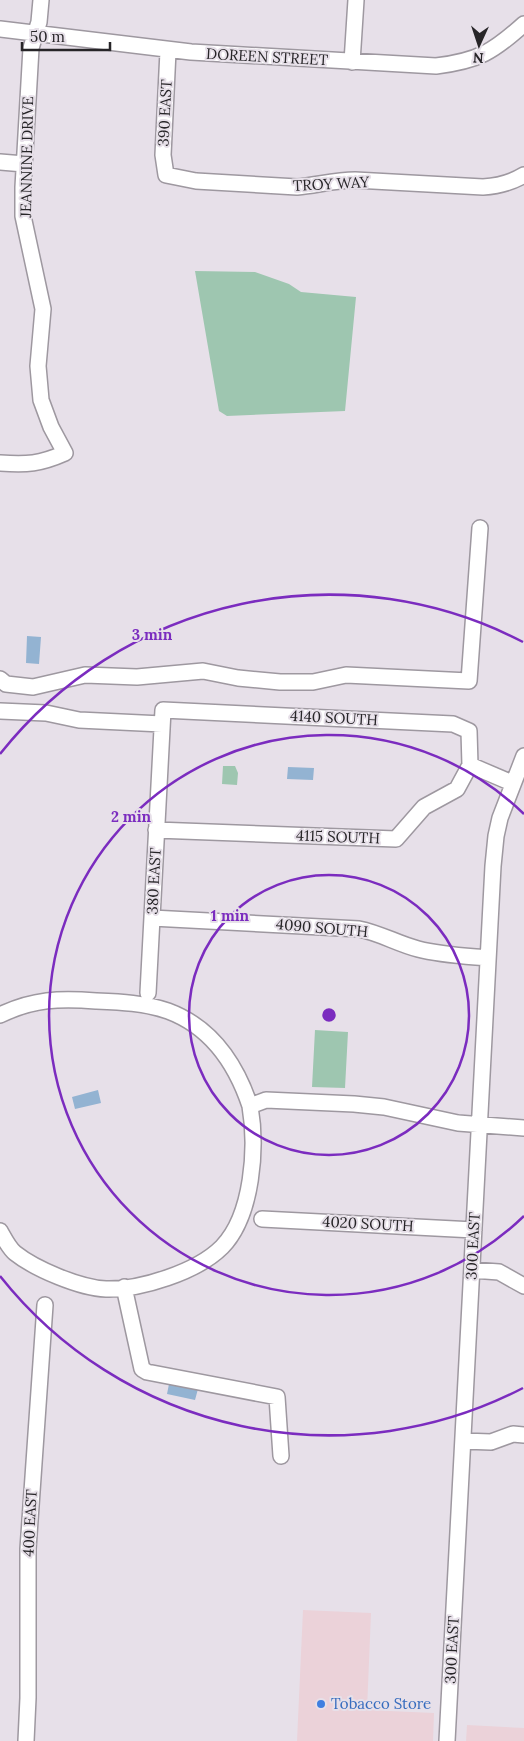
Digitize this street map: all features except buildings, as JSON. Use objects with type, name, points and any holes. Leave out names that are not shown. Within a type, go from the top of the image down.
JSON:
[{"type":"street","name":"JEANNINE DRIVE","points":[[0,463],[30,464],[45,462],[65,453],[46,416],[42,400],[39,381],[43,309],[24,216],[24,164],[30,48],[40,22],[41,0]]},
{"type":"street","points":[[352,62],[356,0]]},
{"type":"street","name":"DOREEN STREET","points":[[0,29],[168,50],[436,66],[462,63],[486,54],[524,24]]},
{"type":"street","name":"390 EAST","points":[[166,176],[163,155],[168,50]]},
{"type":"street","points":[[0,162],[24,164]]},
{"type":"street","name":"TROY WAY","points":[[166,176],[196,181],[297,187],[338,180],[355,180],[483,187],[498,186],[512,182],[524,175]]},
{"type":"street","points":[[0,680],[6,684],[33,687],[85,676],[137,677],[203,670],[238,678],[272,682],[312,682],[346,676],[469,681],[480,528]]},
{"type":"street","name":"4140 SOUTH","points":[[0,711],[46,713],[79,720],[162,717],[453,724],[469,731],[470,765]]},
{"type":"street","name":"380 EAST","points":[[148,993],[162,717]]},
{"type":"street","name":"300 EAST","points":[[447,1741],[496,836],[512,783],[524,756]]},
{"type":"street","points":[[470,765],[512,783]]},
{"type":"street","name":"4115 SOUTH","points":[[156,830],[396,839],[424,807],[457,789],[470,765]]},
{"type":"street","name":"4090 SOUTH","points":[[152,918],[359,929],[374,932],[420,950],[488,958]]},
{"type":"street","points":[[0,1015],[26,1004],[68,999],[136,1004],[169,1011],[196,1026],[218,1044],[230,1060],[245,1090],[253,1125],[253,1146],[248,1191],[242,1212],[222,1247],[194,1266],[162,1280],[105,1289],[82,1284],[35,1266],[13,1252],[0,1231]]},
{"type":"street","points":[[250,1106],[266,1100],[354,1104],[384,1107],[479,1126],[524,1128]]},
{"type":"street","name":"4020 SOUTH","points":[[262,1219],[474,1230]]},
{"type":"street","points":[[472,1270],[498,1272],[524,1286]]},
{"type":"street","points":[[124,1287],[142,1370],[277,1397],[281,1456]]},
{"type":"street","name":"400 EAST","points":[[26,1741],[28,1698],[28,1549],[45,1305]]},
{"type":"street","points":[[463,1441],[491,1442],[513,1434],[524,1435]]},
{"type":"shaded area","points":[[303,1610],[371,1613],[367,1710],[434,1713],[433,1741],[297,1741]]},
{"type":"shaded area","points":[[467,1725],[524,1728],[524,1741],[466,1741]]},
{"type":"green space","points":[[195,271],[255,272],[289,284],[301,292],[356,297],[345,411],[227,416],[219,411]]},
{"type":"green space","points":[[223,766],[235,766],[238,773],[237,785],[222,784]]},
{"type":"green space","points":[[315,1030],[348,1032],[345,1088],[312,1087]]},
{"type":"water","points":[[27,636],[41,637],[39,664],[26,663]]},
{"type":"water","points":[[288,767],[314,768],[313,780],[287,779]]},
{"type":"water","points":[[98,1090],[101,1103],[75,1109],[72,1097]]},
{"type":"water","points":[[169,1384],[198,1389],[195,1400],[167,1394]]},
{"type":"place","name":"Tobacco Store","points":[[321,1704]]}]
